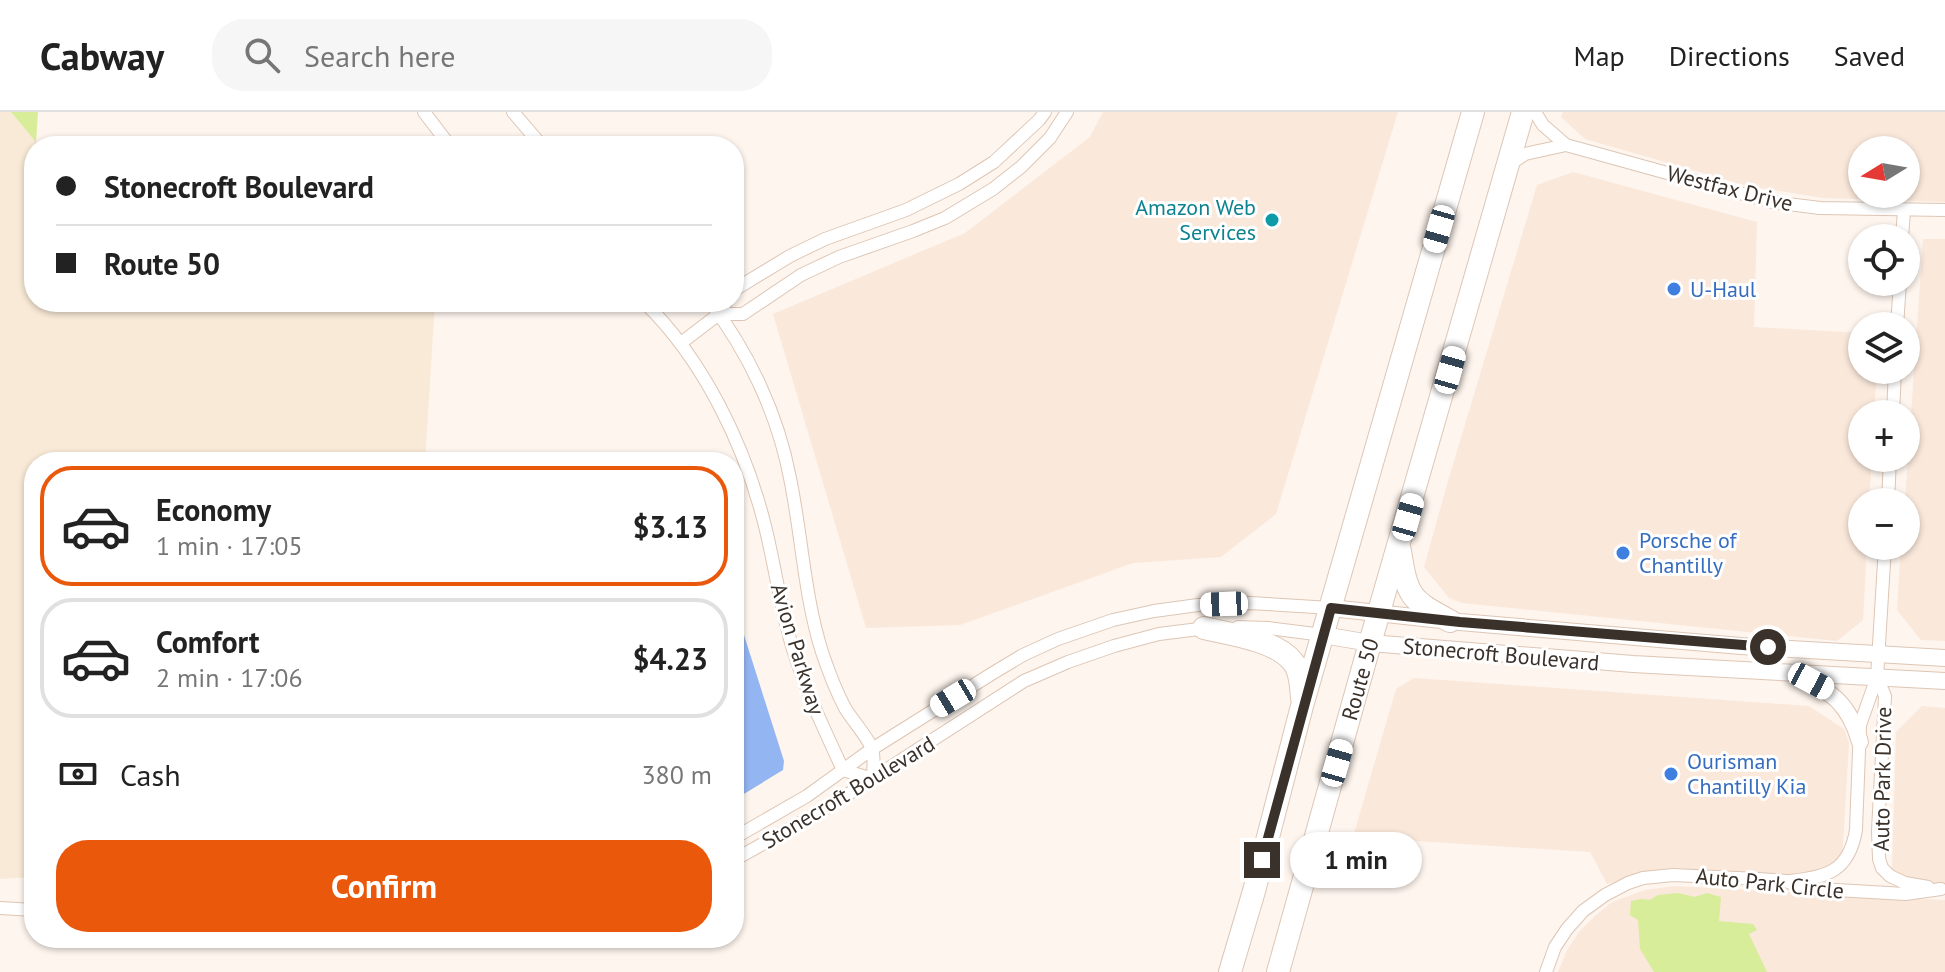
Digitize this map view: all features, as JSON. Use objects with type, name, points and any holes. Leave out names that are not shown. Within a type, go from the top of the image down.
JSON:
[{"type":"highway","points":[[1230,972],[1302,706],[1473,112]]},
{"type":"highway","name":"Route 50","points":[[1278,972],[1523,112]]},
{"type":"highway","points":[[1399,546],[1409,591],[1422,607],[1450,621]]},
{"type":"highway","points":[[1204,628],[1246,638],[1281,652],[1295,664],[1302,706]]},
{"type":"main road","name":"Stonecroft Boulevard","points":[[1331,608],[1741,646],[1945,658]]},
{"type":"main road","name":"Stonecroft Boulevard","points":[[1323,635],[1370,643],[1633,664],[1945,681]]},
{"type":"main road","points":[[1794,672],[1838,699],[1851,717],[1860,742]]},
{"type":"street","points":[[424,112],[442,136]]},
{"type":"street","points":[[513,112],[533,136]]},
{"type":"street","points":[[744,284],[825,239],[906,210],[959,184],[994,162],[1045,112]]},
{"type":"street","points":[[736,312],[743,314],[801,275],[839,257],[945,218],[993,189],[1050,138],[1067,112]]},
{"type":"street","name":"Westfax Drive","points":[[1535,112],[1543,125],[1566,145],[1772,202],[1820,208],[1945,210]]},
{"type":"street","name":"Westfax Drive","points":[[1509,165],[1525,154],[1566,145]]},
{"type":"street","points":[[1903,224],[1904,210]]},
{"type":"street","name":"Avion Parkway","points":[[655,312],[681,343],[713,394],[742,452]]},
{"type":"street","points":[[681,343],[718,312]]},
{"type":"street","name":"Avion Parkway","points":[[725,312],[758,380],[784,451],[810,605],[822,653],[845,708],[872,749]]},
{"type":"street","name":"Avion Parkway","points":[[744,457],[755,488],[792,645],[808,695],[843,770]]},
{"type":"street","points":[[1877,677],[1884,560]]},
{"type":"street","name":"Stonecroft Boulevard","points":[[744,832],[807,796],[872,749],[1023,655],[1058,639],[1113,620],[1198,605],[1250,603],[1331,608]]},
{"type":"street","name":"Stonecroft Boulevard","points":[[744,854],[873,779],[1024,681],[1086,655],[1159,634],[1204,628],[1253,627],[1323,635]]},
{"type":"street","name":"Auto Park Drive","points":[[1786,881],[1827,875],[1844,862],[1853,847],[1860,725],[1877,677]]},
{"type":"street","name":"Auto Park Drive","points":[[1877,677],[1885,696],[1879,859],[1890,876],[1905,883]]},
{"type":"street","points":[[843,770],[873,779],[872,749]]},
{"type":"street","name":"Auto Park Circle","points":[[1546,972],[1555,947],[1583,911],[1605,895],[1643,878],[1673,875],[1786,881],[1802,888],[1905,894],[1943,889]]},
{"type":"street","name":"Auto Park Circle","points":[[1905,883],[1943,889]]},
{"type":"street","points":[[0,908],[24,909]]},
{"type":"shaded area","points":[[0,112],[11,112],[31,136],[24,136],[24,312],[434,312],[426,452],[24,452],[24,878],[0,879]]},
{"type":"shaded area","name":"Amazon Web Services","points":[[1103,112],[1398,112],[1276,514],[1221,557],[1133,563],[960,625],[866,628],[773,314],[965,233],[1090,137]]},
{"type":"shaded area","points":[[1563,112],[1945,112],[1945,202],[1920,201],[1920,136],[1848,136],[1848,199],[1748,186],[1585,139],[1561,117]]},
{"type":"shaded area","points":[[1573,172],[1757,222],[1754,327],[1848,332],[1848,384],[1876,384],[1875,400],[1848,400],[1848,472],[1871,472],[1870,488],[1848,488],[1848,560],[1866,560],[1863,620],[1837,641],[1462,603],[1449,598],[1424,567],[1537,185]]},
{"type":"shaded area","points":[[1923,239],[1945,239],[1945,641],[1921,640],[1897,610],[1900,560],[1920,560],[1920,488],[1906,488],[1907,472],[1920,472],[1920,400],[1912,400],[1913,384],[1920,384]]},
{"type":"shaded area","points":[[1414,678],[1809,706],[1844,729],[1849,743],[1842,861],[1822,876],[1671,868],[1607,884],[1590,852],[1353,837],[1396,689]]},
{"type":"shaded area","points":[[1922,706],[1945,708],[1945,884],[1908,881],[1892,870],[1896,732]]},
{"type":"shaded area","points":[[1675,886],[1945,900],[1945,972],[1558,972],[1579,932],[1612,902],[1645,890]]},
{"type":"green space","points":[[11,112],[38,112],[36,136],[31,136]]},
{"type":"green space","points":[[1678,893],[1695,897],[1707,893],[1721,897],[1719,921],[1753,924],[1757,930],[1749,934],[1767,972],[1654,972],[1640,949],[1638,920],[1630,915],[1631,901]]},
{"type":"water","points":[[744,635],[784,761],[783,770],[744,794]]},
{"type":"place","name":"Amazon Web Services","points":[[1272,220]]},
{"type":"place","name":"U-Haul","points":[[1674,289]]},
{"type":"place","name":"Porsche of Chantilly","points":[[1623,553]]},
{"type":"place","name":"Ourisman Chantilly Kia","points":[[1671,774]]},
{"type":"route","points":[[1262,860],[1331,608],[1460,622],[1768,647]]}]
